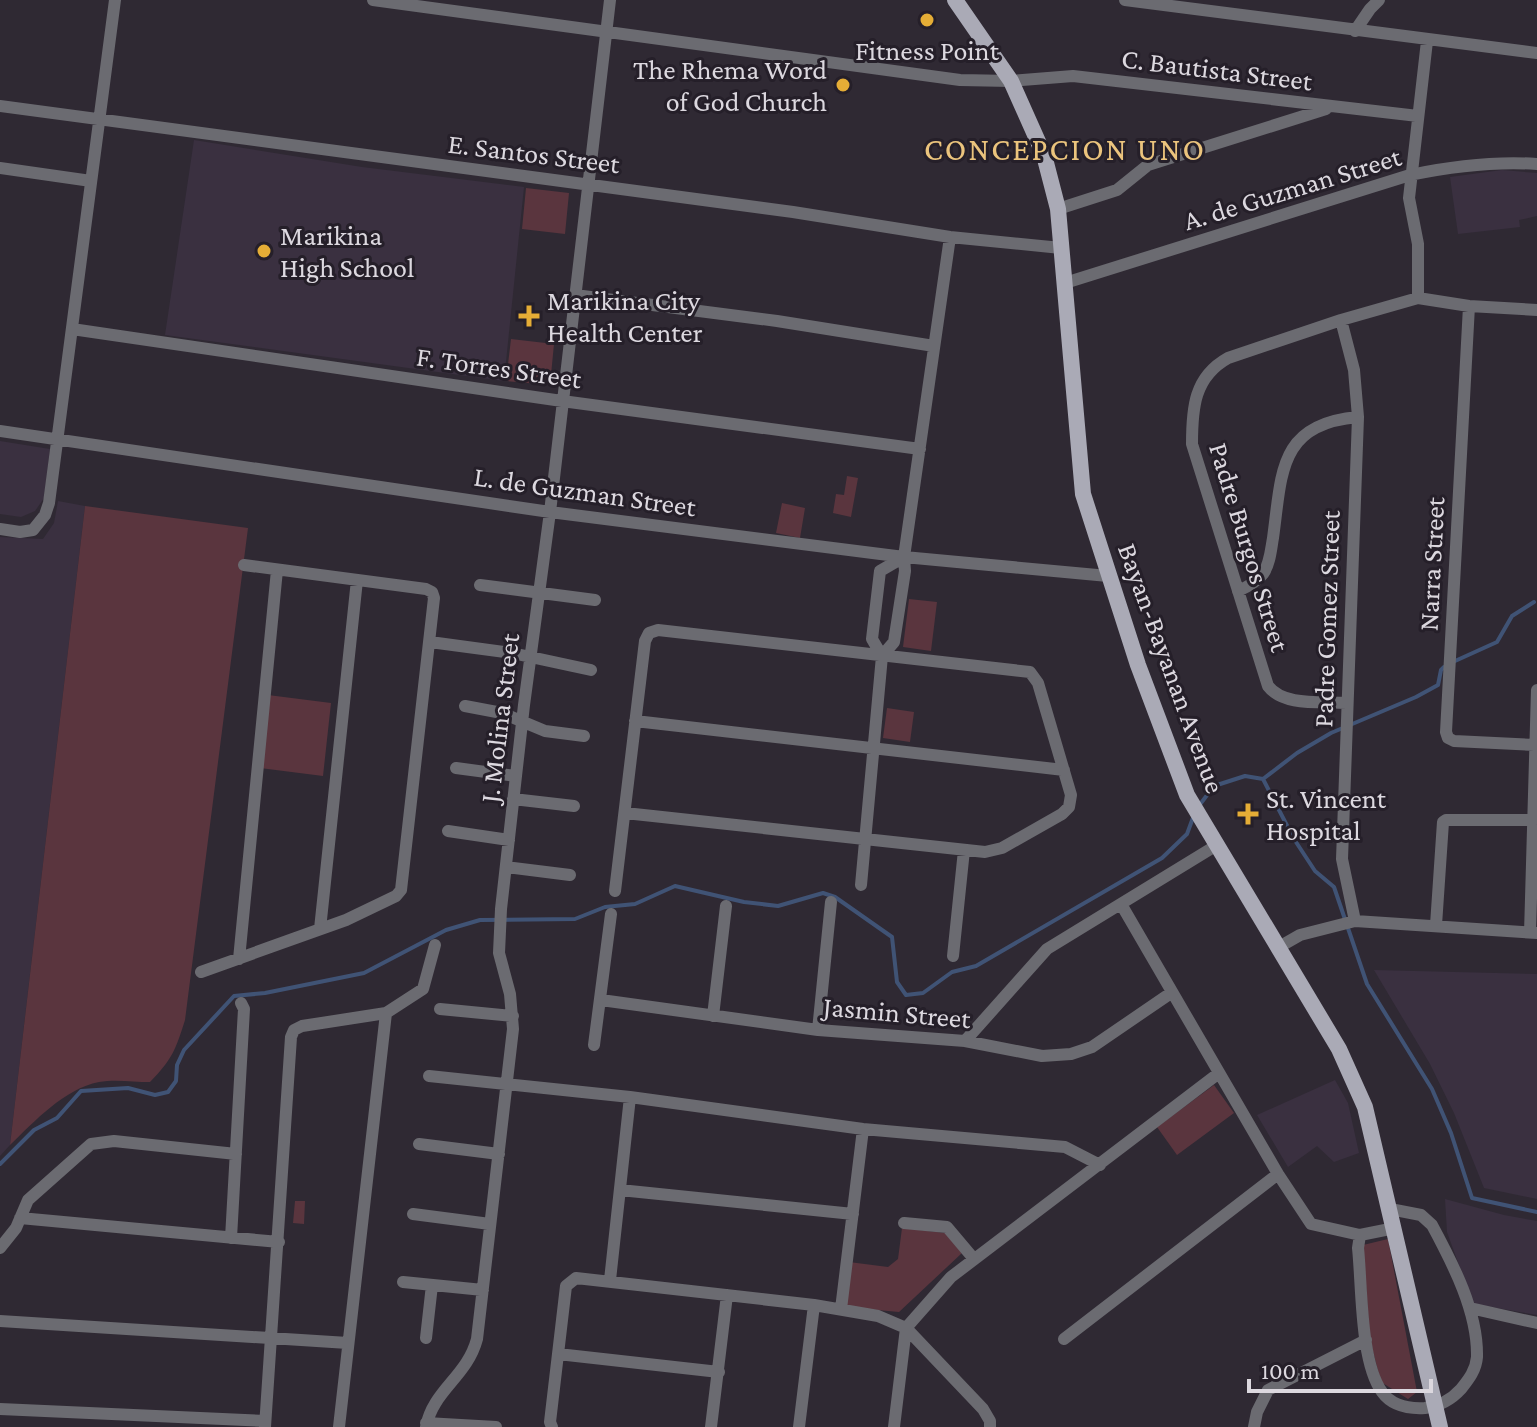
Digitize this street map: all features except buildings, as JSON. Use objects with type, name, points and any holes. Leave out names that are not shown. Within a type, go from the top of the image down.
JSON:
[{"type":"main road","name":"Bayan-Bayanan Avenue","points":[[955,0],[1011,81],[1044,155],[1058,209],[1079,470],[1083,494],[1108,576],[1156,717],[1187,795],[1339,1049],[1357,1089],[1372,1133],[1440,1427]]},
{"type":"street","points":[[0,529],[33,530],[45,515],[49,503],[115,0]]},
{"type":"street","name":"C. Bautista Street","points":[[373,0],[960,80],[1011,81],[1073,76],[1418,116]]},
{"type":"street","name":"J. Molina Street","points":[[426,1425],[436,1402],[473,1355],[483,1290],[513,1016],[499,953],[501,915],[610,0]]},
{"type":"street","points":[[1125,0],[1427,41],[1535,52]]},
{"type":"street","points":[[1355,31],[1379,0]]},
{"type":"street","points":[[1427,41],[1409,198],[1418,244],[1418,298],[1469,306],[1537,310]]},
{"type":"street","name":"E. Santos Street","points":[[0,106],[793,212],[950,237],[1061,248]]},
{"type":"street","points":[[1058,209],[1117,190],[1148,165],[1330,107]]},
{"type":"street","name":"A. de Guzman Street","points":[[1065,283],[1410,175],[1457,165],[1537,164]]},
{"type":"street","points":[[0,168],[91,181]]},
{"type":"street","points":[[882,656],[894,642],[950,237]]},
{"type":"street","points":[[575,295],[777,321],[934,346]]},
{"type":"street","name":"Padre Burgos Street","points":[[1347,703],[1286,699],[1275,695],[1268,686],[1192,444],[1192,407],[1200,385],[1215,365],[1228,358],[1418,298]]},
{"type":"street","name":"Narra Street","points":[[1469,306],[1446,732],[1448,738],[1454,741],[1534,745]]},
{"type":"street","name":"Padre Gomez Street","points":[[1341,320],[1354,370],[1358,417],[1342,859],[1349,922]]},
{"type":"street","name":"F. Torres Street","points":[[72,329],[562,401],[920,449]]},
{"type":"street","points":[[1238,591],[1264,573],[1270,555],[1283,471],[1292,448],[1308,431],[1325,422],[1358,417]]},
{"type":"street","name":"L. de Guzman Street","points":[[0,431],[550,512],[904,557],[1108,576]]},
{"type":"street","points":[[861,885],[882,656],[872,639],[880,571],[904,557]]},
{"type":"street","points":[[201,972],[320,929],[396,896],[401,890],[430,642],[434,598],[432,592],[426,589],[244,565]]},
{"type":"street","points":[[239,959],[277,570]]},
{"type":"street","points":[[320,929],[357,580]]},
{"type":"street","points":[[480,585],[595,600]]},
{"type":"street","points":[[615,891],[645,641],[649,633],[658,630],[1030,672],[1038,683],[1071,795],[1069,807],[1062,814],[994,851],[625,813]]},
{"type":"street","points":[[430,642],[591,670]]},
{"type":"street","points":[[1279,947],[1300,935],[1349,922],[1534,933],[1533,791],[1537,690]]},
{"type":"street","points":[[465,706],[502,713],[545,731],[584,736]]},
{"type":"street","points":[[635,721],[1064,770]]},
{"type":"street","points":[[456,768],[516,776]]},
{"type":"street","points":[[513,799],[574,806]]},
{"type":"street","points":[[1436,925],[1443,822],[1533,820]]},
{"type":"street","points":[[448,831],[509,840]]},
{"type":"street","points":[[965,1041],[1047,949],[1217,845]]},
{"type":"street","points":[[953,956],[964,850]]},
{"type":"street","points":[[506,867],[570,875]]},
{"type":"street","points":[[818,1030],[831,902]]},
{"type":"street","points":[[1121,904],[1278,1174],[1311,1224],[1360,1235],[1395,1228]]},
{"type":"street","points":[[713,1016],[726,906]]},
{"type":"street","points":[[594,1045],[611,914]]},
{"type":"street","points":[[0,1409],[265,1424],[291,1037],[294,1030],[302,1026],[386,1013],[423,989],[435,945]]},
{"type":"street","name":"Jasmin Street","points":[[601,1000],[818,1030],[965,1041],[1042,1056],[1071,1054],[1092,1047],[1171,993]]},
{"type":"street","points":[[231,1238],[244,1009],[241,1003]]},
{"type":"street","points":[[440,1009],[513,1016]]},
{"type":"street","points":[[339,1427],[382,1026],[386,1013]]},
{"type":"street","points":[[894,1427],[906,1328],[951,1277],[1219,1073]]},
{"type":"street","points":[[429,1076],[630,1097],[863,1129],[1065,1147],[1100,1165]]},
{"type":"street","points":[[610,1280],[630,1097]]},
{"type":"street","points":[[841,1309],[863,1129]]},
{"type":"street","points":[[0,1248],[28,1200],[82,1150],[95,1143],[119,1141],[236,1154]]},
{"type":"street","points":[[419,1144],[499,1154]]},
{"type":"street","points":[[1064,1339],[1278,1174]]},
{"type":"street","points":[[620,1190],[853,1214]]},
{"type":"street","points":[[1360,1235],[1358,1248],[1366,1340],[1381,1391],[1397,1405],[1412,1409],[1435,1407],[1453,1398],[1472,1376],[1477,1358],[1470,1308],[1432,1225],[1421,1215],[1390,1209]]},
{"type":"street","points":[[413,1214],[490,1224]]},
{"type":"street","points":[[20,1218],[279,1242]]},
{"type":"street","points":[[904,1223],[947,1227],[974,1259]]},
{"type":"street","points":[[552,1427],[550,1422],[566,1286],[576,1278],[814,1305],[878,1316],[906,1328],[983,1409],[990,1427]]},
{"type":"street","points":[[403,1282],[483,1290]]},
{"type":"street","points":[[426,1338],[432,1285]]},
{"type":"street","points":[[711,1427],[727,1295]]},
{"type":"street","points":[[799,1427],[814,1305]]},
{"type":"street","points":[[1470,1308],[1537,1323]]},
{"type":"street","points":[[0,1321],[348,1343]]},
{"type":"street","points":[[1254,1427],[1257,1412],[1268,1390],[1366,1340]]},
{"type":"street","points":[[558,1354],[719,1372]]},
{"type":"street","points":[[426,1425],[496,1427]]},
{"type":"shaded area","points":[[194,140],[362,167],[524,187],[504,381],[165,335]]},
{"type":"shaded area","points":[[1502,170],[1537,173],[1537,216],[1519,220],[1520,227],[1458,234],[1450,177]]},
{"type":"shaded area","points":[[526,188],[569,193],[565,234],[522,229]]},
{"type":"shaded area","points":[[511,339],[554,344],[550,385],[506,381]]},
{"type":"shaded area","points":[[0,441],[50,449],[44,498],[35,511],[21,517],[0,514]]},
{"type":"shaded area","points":[[847,476],[858,478],[851,517],[833,513],[836,494],[844,495]]},
{"type":"shaded area","points":[[58,501],[85,506],[10,1145],[0,1156],[0,537],[43,539],[54,523]]},
{"type":"shaded area","points":[[782,503],[805,508],[800,538],[776,533]]},
{"type":"shaded area","points":[[85,506],[248,528],[185,1020],[179,1039],[168,1060],[150,1082],[99,1082],[74,1091],[51,1107],[10,1145]]},
{"type":"shaded area","points":[[909,599],[937,602],[931,651],[903,647]]},
{"type":"shaded area","points":[[268,695],[331,703],[323,776],[260,768]]},
{"type":"shaded area","points":[[887,708],[914,712],[910,742],[883,738]]},
{"type":"shaded area","points":[[1374,970],[1537,974],[1537,1199],[1484,1188],[1454,1113],[1430,1064]]},
{"type":"shaded area","points":[[1335,1080],[1348,1103],[1359,1153],[1334,1162],[1317,1146],[1288,1167],[1257,1115]]},
{"type":"shaded area","points":[[1214,1085],[1234,1113],[1177,1155],[1157,1127]]},
{"type":"shaded area","points":[[1445,1199],[1537,1221],[1537,1315],[1473,1304],[1447,1232]]},
{"type":"shaded area","points":[[295,1201],[305,1201],[304,1224],[293,1223]]},
{"type":"shaded area","points":[[902,1228],[945,1233],[962,1253],[899,1312],[844,1307],[849,1262],[888,1267],[898,1259]]},
{"type":"shaded area","points":[[1388,1239],[1417,1392],[1408,1399],[1381,1382],[1370,1340],[1363,1245]]},
{"type":"waterway","points":[[1455,661],[1497,642],[1512,616],[1534,602]]},
{"type":"waterway","points":[[1263,779],[1297,753],[1331,733],[1438,685],[1444,667]]},
{"type":"waterway","points":[[1198,807],[1214,786],[1245,776],[1263,779],[1294,839],[1315,871],[1334,887],[1367,984],[1432,1089],[1451,1133],[1472,1198],[1537,1212]]},
{"type":"waterway","points":[[0,1164],[34,1130],[57,1118],[81,1091],[128,1088],[155,1095],[168,1092],[176,1081],[177,1065],[184,1050],[234,996],[265,993],[364,973],[446,930],[480,920],[575,919],[605,907],[635,904],[675,886],[744,902],[778,906],[823,893],[835,897],[892,937],[897,982],[906,995],[923,993],[952,972],[976,966],[1162,858],[1187,834],[1194,815]]},
{"type":"place","name":"Fitness Point","points":[[927,20]]},
{"type":"place","name":"The Rhema Word of God Church","points":[[843,85]]},
{"type":"place","name":"Marikina High School","points":[[264,251]]},
{"type":"place","name":"Marikina City Health Center","points":[[529,316]]},
{"type":"place","name":"St. Vincent Hospital","points":[[1248,814]]},
{"type":"district","name":"CONCEPCION UNO","points":[[1065,149]]}]
